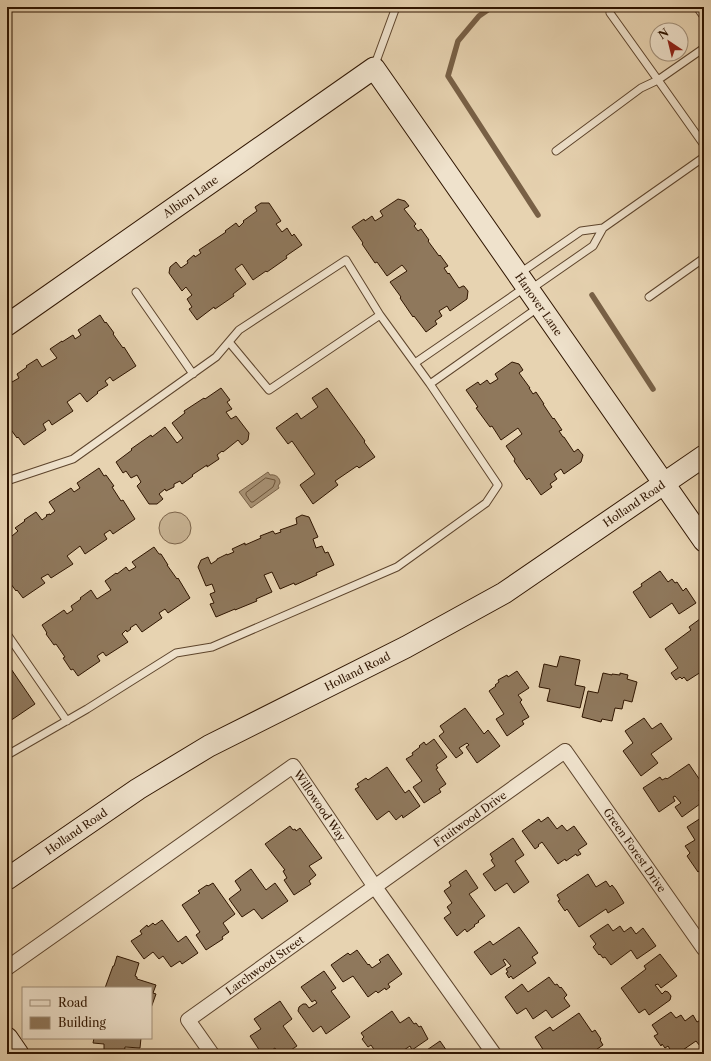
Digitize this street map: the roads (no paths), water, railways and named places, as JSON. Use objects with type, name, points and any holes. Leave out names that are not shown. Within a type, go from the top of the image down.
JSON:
[{"type":"street","name":"Hanover Lane","points":[[374,68],[704,541]]},
{"type":"street","name":"Albion Lane","points":[[7,325],[374,68]]},
{"type":"street","name":"Holland Road","points":[[7,879],[138,788],[209,746],[406,647],[504,592],[704,456]]},
{"type":"street","name":"Fruitwood Drive","points":[[375,887],[565,751]]},
{"type":"street","name":"Green Forest Drive","points":[[565,751],[704,949]]},
{"type":"street","name":"Willowood Way","points":[[7,968],[293,766],[375,887],[494,1054]]},
{"type":"street","name":"Larchwood Street","points":[[212,1054],[188,1020],[375,887]]},
{"type":"street","points":[[7,1038],[18,1054]]},
{"type":"lane","points":[[374,68],[396,7]]},
{"type":"lane","points":[[697,7],[704,17]]},
{"type":"lane","points":[[610,13],[704,145]]},
{"type":"lane","points":[[556,152],[641,88],[658,80],[704,48]]},
{"type":"lane","points":[[430,384],[528,290],[581,231],[602,228],[704,157]]},
{"type":"lane","points":[[415,363],[593,246],[602,228]]},
{"type":"lane","points":[[649,297],[704,258]]},
{"type":"lane","points":[[7,481],[73,459],[216,357],[239,330],[346,260],[380,315],[430,384],[498,485],[486,503],[397,567],[212,647],[176,654],[67,721],[9,754],[7,751]]},
{"type":"lane","points":[[136,292],[193,374]]},
{"type":"lane","points":[[229,342],[268,390],[380,315]]},
{"type":"lane","points":[[7,634],[67,721]]},
{"type":"water","points":[[268,472],[270,475],[278,478],[280,481],[278,486],[279,488],[251,508],[239,492]]},
{"type":"waterway","points":[[492,7],[479,16],[458,41],[448,76],[538,215]]},
{"type":"waterway","points":[[592,295],[653,389]]}]
